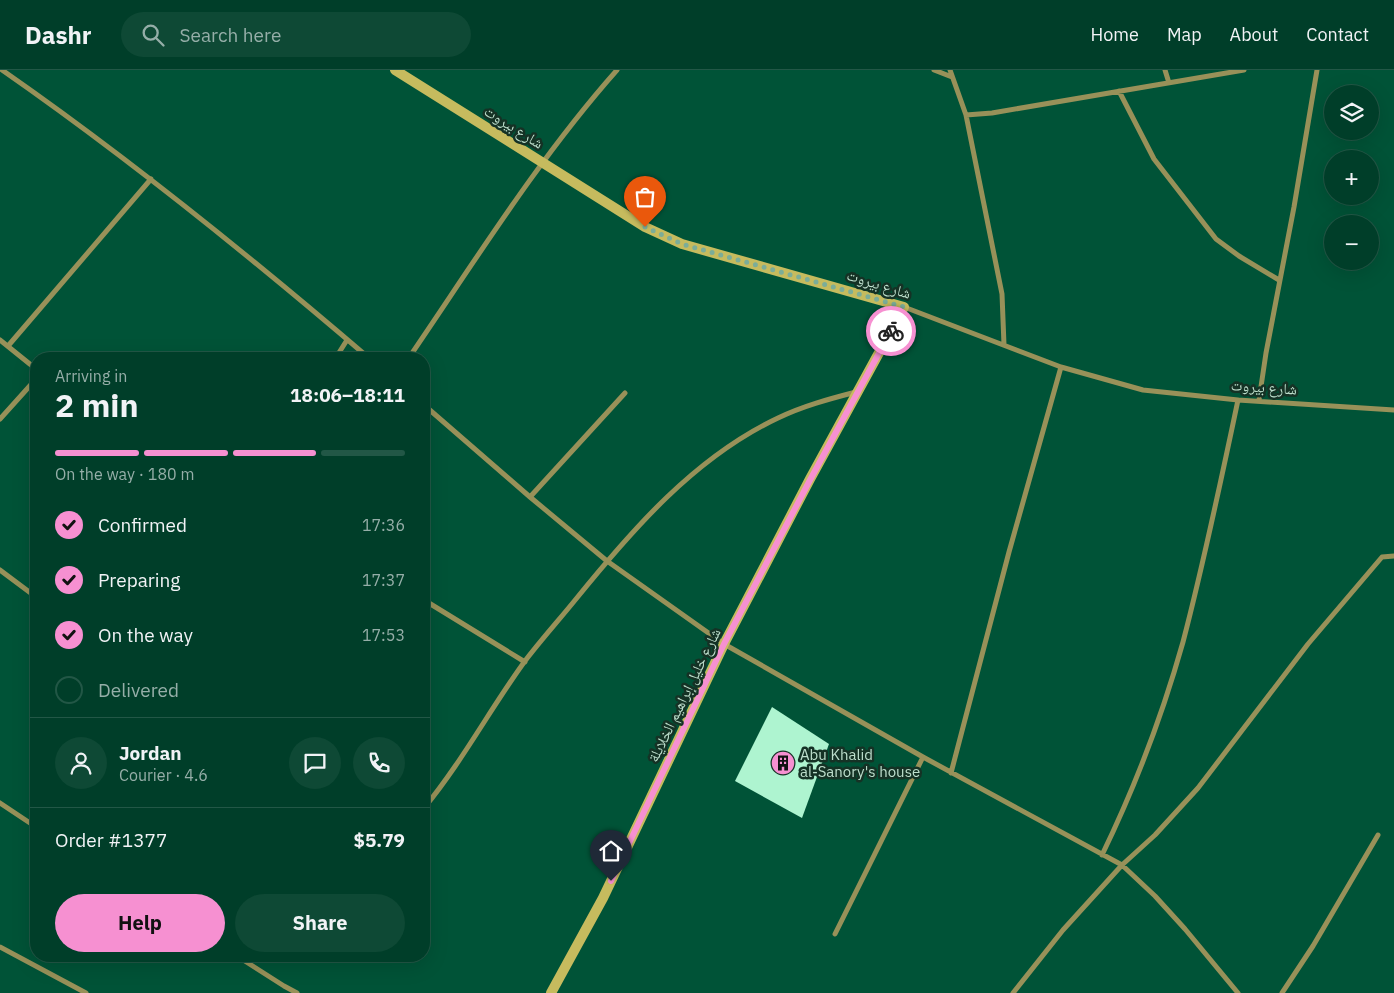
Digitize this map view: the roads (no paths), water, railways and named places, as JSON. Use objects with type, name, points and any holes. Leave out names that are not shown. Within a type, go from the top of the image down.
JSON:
[{"type":"street","points":[[2,70],[67,115],[152,179],[268,272],[362,352]]},
{"type":"street","name":"شارع بيروت","points":[[395,70],[645,227],[682,244],[904,307],[1061,367],[1143,390],[1238,400],[1394,410]]},
{"type":"street","points":[[413,352],[542,163],[594,96],[617,70]]},
{"type":"street","points":[[934,70],[952,77]]},
{"type":"street","points":[[950,70],[966,115],[1002,294],[1004,345]]},
{"type":"street","points":[[1165,70],[1169,83]]},
{"type":"street","points":[[966,115],[992,113],[1244,70]]},
{"type":"street","points":[[1259,400],[1317,70]]},
{"type":"street","points":[[1120,91],[1154,160],[1216,238],[1239,256],[1279,280]]},
{"type":"street","points":[[8,346],[152,179]]},
{"type":"street","name":"شارع خليل إبراهيم الخلايلة","points":[[551,993],[602,898],[724,644],[904,307]]},
{"type":"street","points":[[0,340],[30,364]]},
{"type":"street","points":[[339,352],[347,340]]},
{"type":"street","points":[[951,772],[1004,571],[1061,367]]},
{"type":"street","points":[[0,419],[30,386]]},
{"type":"street","points":[[430,800],[478,734],[525,662],[607,561],[666,497],[725,449],[776,419],[816,402],[857,392]]},
{"type":"street","points":[[530,497],[625,393]]},
{"type":"street","points":[[1102,855],[1129,796],[1154,731],[1182,643],[1238,400]]},
{"type":"street","points":[[430,410],[607,561],[724,644],[923,757],[1122,865],[1155,896],[1185,929],[1238,993]]},
{"type":"street","points":[[1013,993],[1063,930],[1122,865],[1155,835],[1198,788],[1308,644],[1382,557],[1394,556]]},
{"type":"street","points":[[0,570],[30,592]]},
{"type":"street","points":[[430,604],[525,662]]},
{"type":"street","points":[[835,934],[923,757]]},
{"type":"street","points":[[0,803],[30,823]]},
{"type":"street","points":[[1282,993],[1313,946],[1378,836]]},
{"type":"street","points":[[0,947],[86,993]]},
{"type":"street","points":[[246,962],[298,993]]},
{"type":"street","points":[[279,993],[284,986]]},
{"type":"place","name":"Abu Khalid al-Sanory's house","points":[[783,763]]}]
